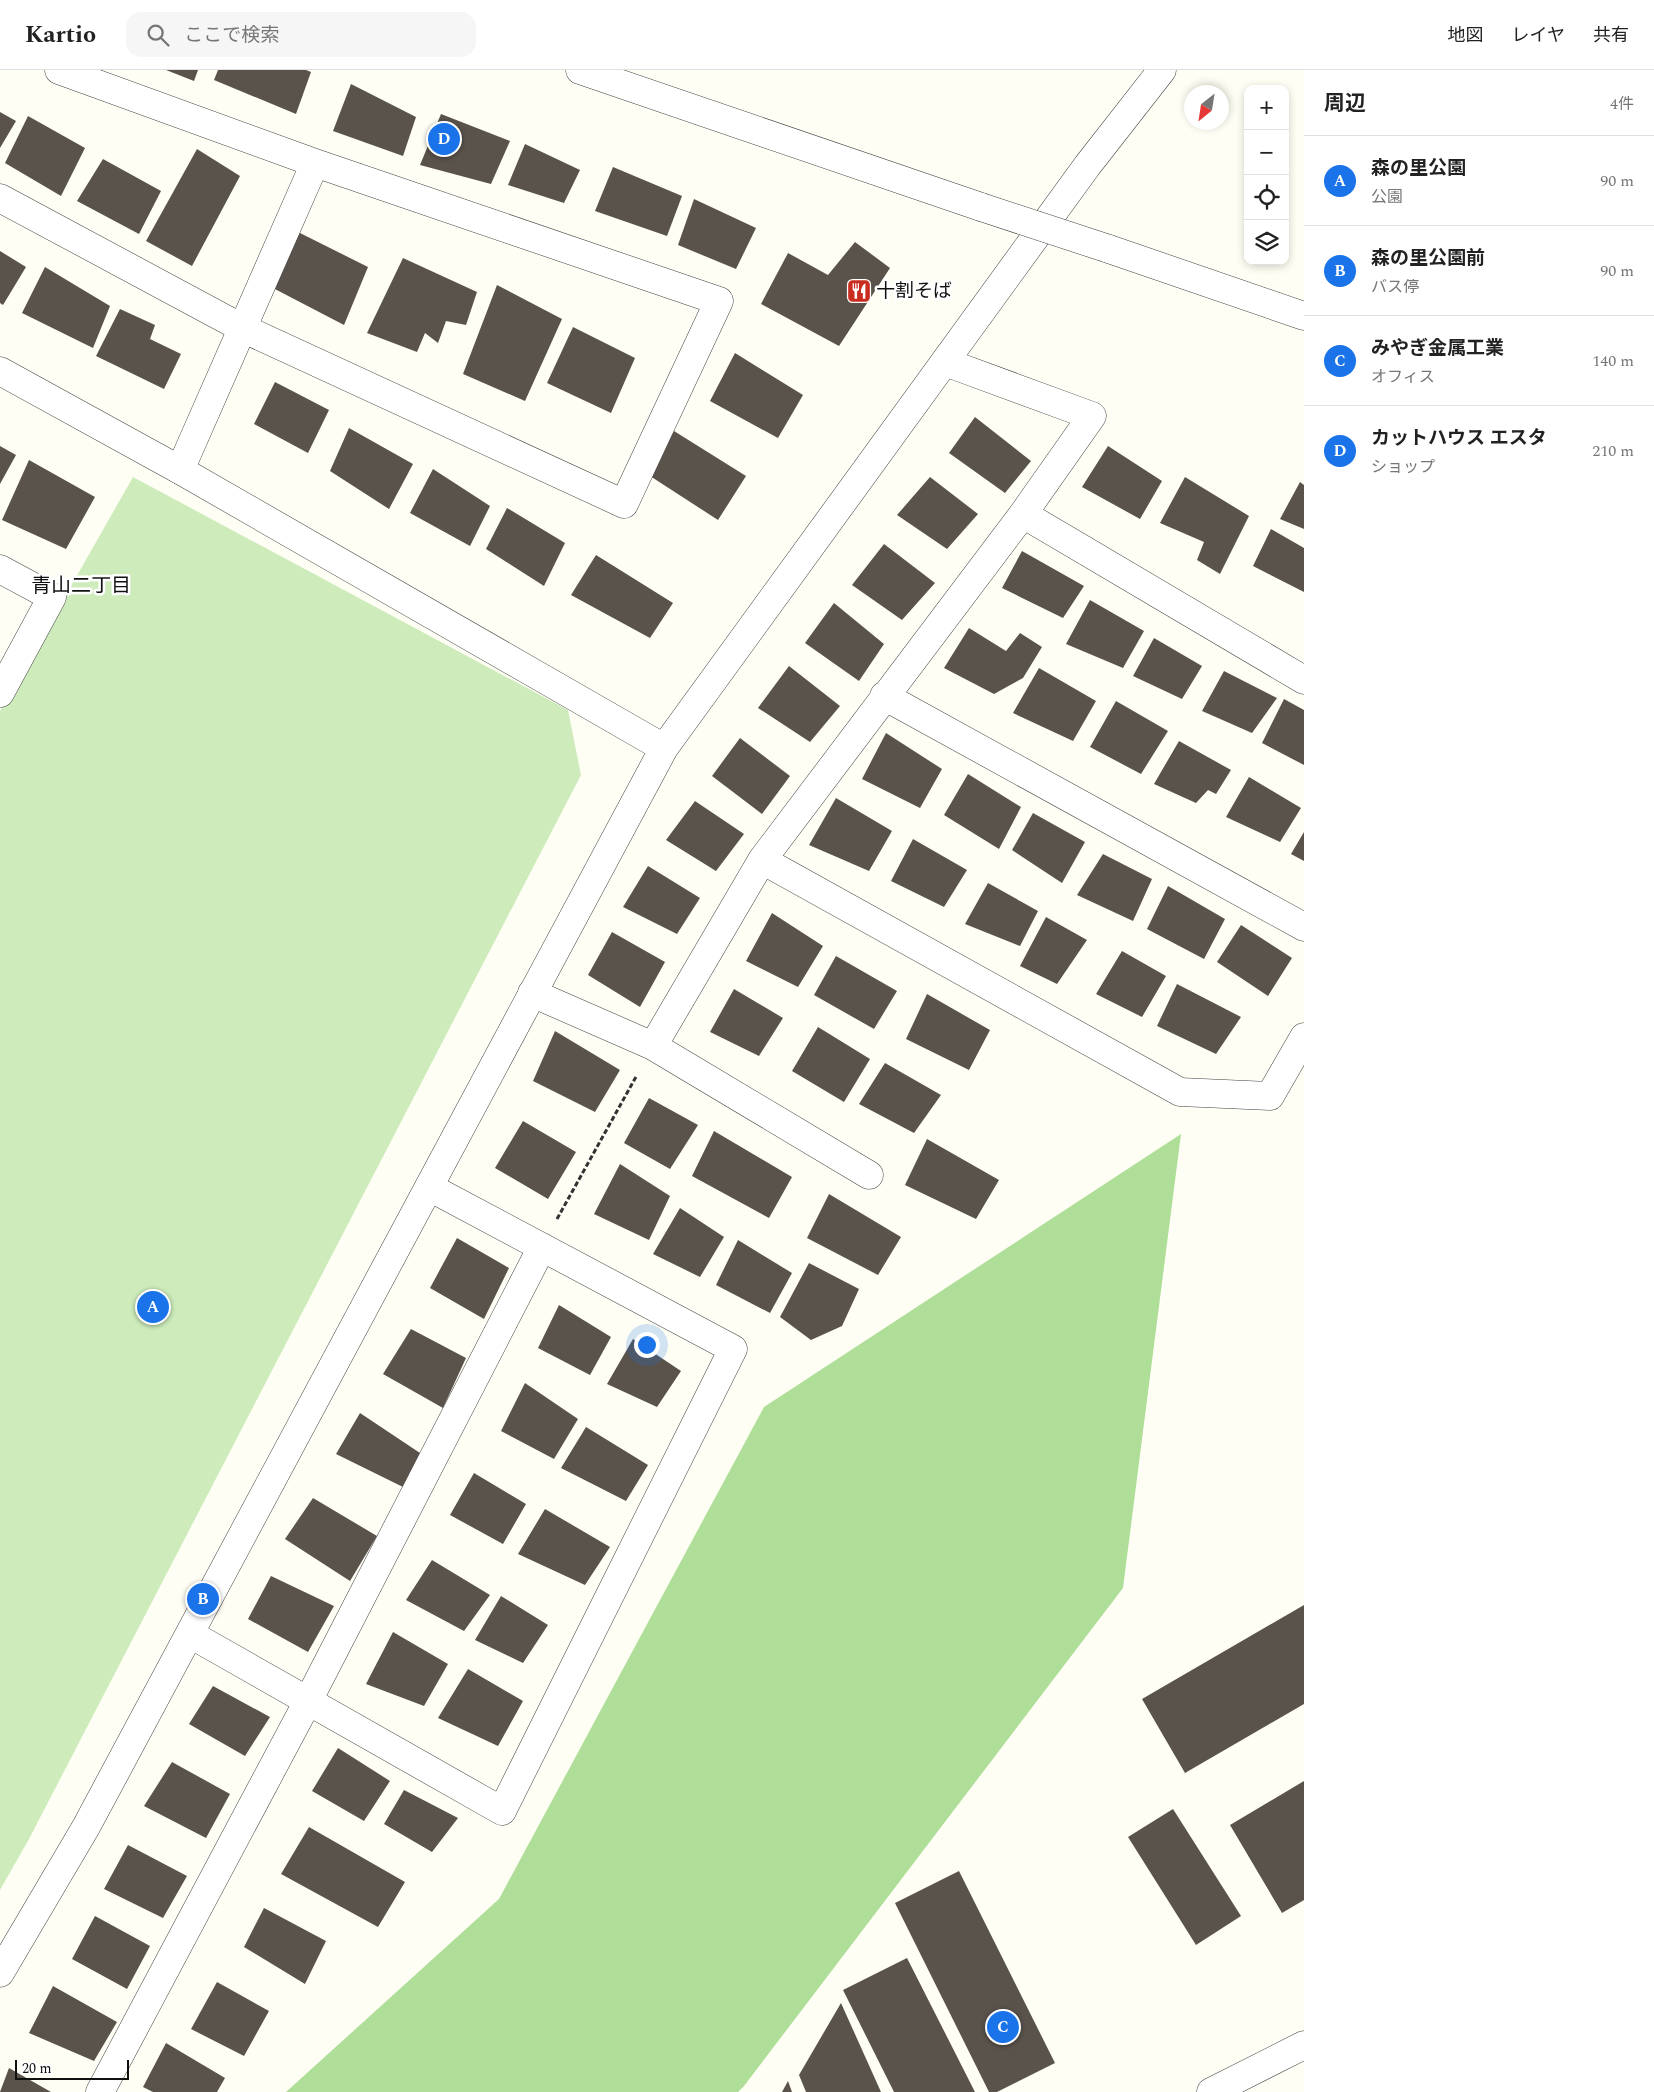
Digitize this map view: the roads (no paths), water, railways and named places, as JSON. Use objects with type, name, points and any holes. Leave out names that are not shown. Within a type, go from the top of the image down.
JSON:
[{"type":"street","points":[[0,198],[242,328],[624,504],[719,301],[315,162],[59,70]]},
{"type":"street","points":[[580,70],[981,208],[1106,248],[1304,316]]},
{"type":"street","points":[[0,1973],[86,1827],[664,748],[1087,166],[1162,70]]},
{"type":"street","points":[[180,470],[315,162]]},
{"type":"street","points":[[653,1046],[762,860],[1023,514],[1092,416],[945,362]]},
{"type":"street","points":[[0,371],[180,470],[664,748]]},
{"type":"street","points":[[1023,514],[1304,680]]},
{"type":"street","points":[[0,569],[52,597],[0,694]]},
{"type":"street","points":[[884,696],[1304,926]]},
{"type":"street","points":[[762,860],[1180,1092],[1270,1096],[1304,1037]]},
{"type":"street","points":[[532,993],[653,1046],[869,1175]]},
{"type":"street","points":[[190,1634],[502,1811],[733,1349],[429,1187]]},
{"type":"street","points":[[100,2092],[308,1701],[542,1247]]},
{"type":"street","points":[[1211,2092],[1304,2045]]},
{"type":"place","name":"カットハウス エスタ","points":[[444,139]]},
{"type":"place","name":"十割そば","points":[[859,291]]},
{"type":"place","name":"森の里公園","points":[[153,1307]]},
{"type":"place","name":"森の里公園前","points":[[203,1599]]},
{"type":"place","name":"みやぎ金属工業","points":[[1003,2027]]},
{"type":"district","name":"青山二丁目","points":[[81,586]]}]
